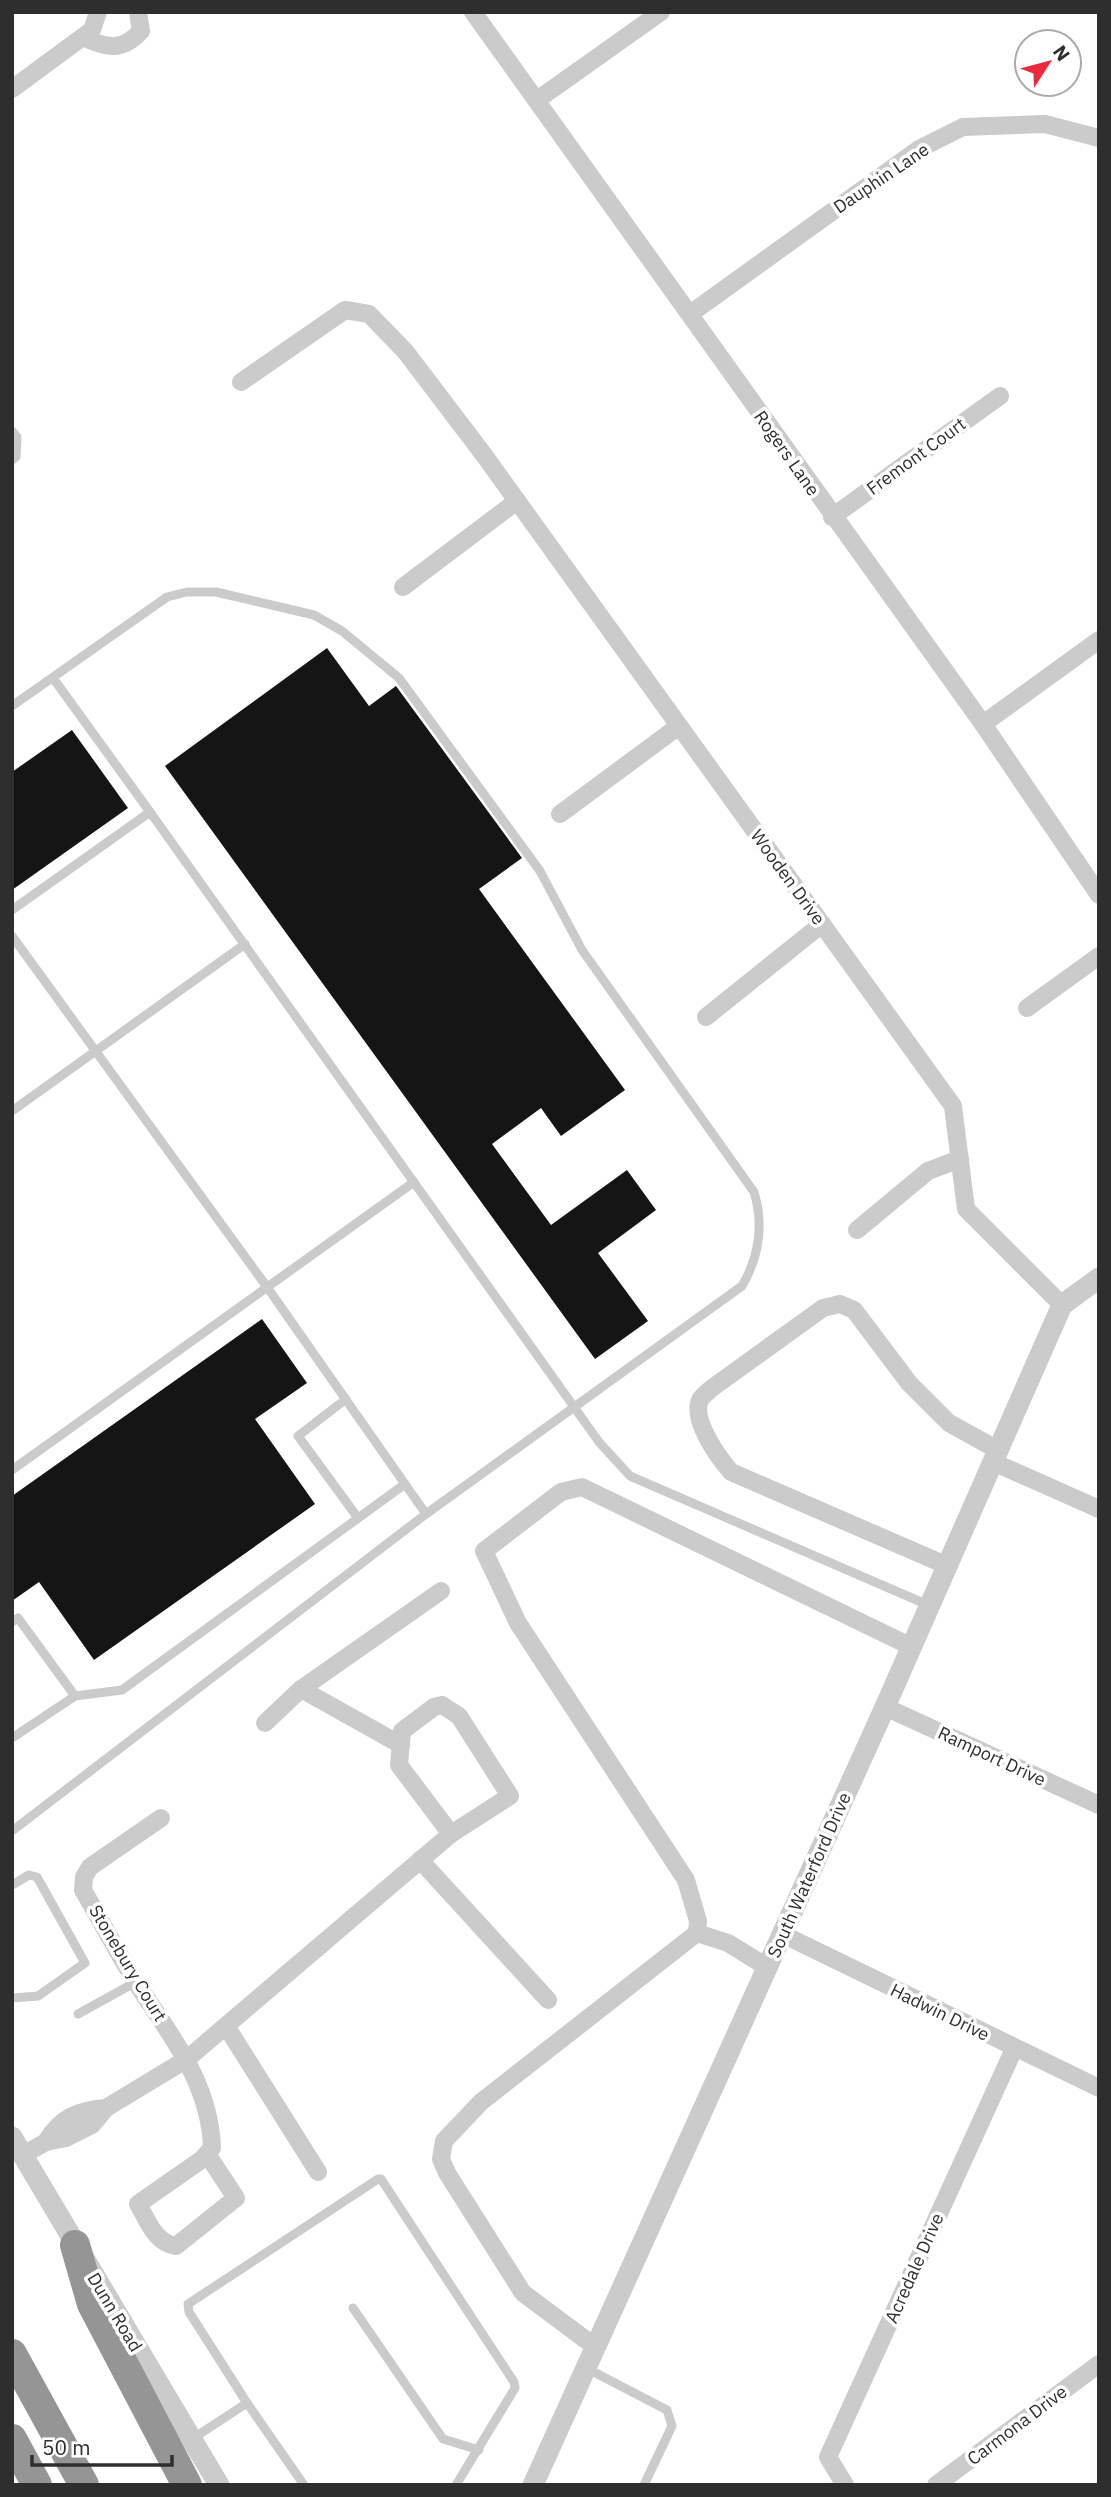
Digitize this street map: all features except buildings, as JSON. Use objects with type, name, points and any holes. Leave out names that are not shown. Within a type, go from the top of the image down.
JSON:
[{"type":"highway","points":[[75,2245],[92,2304],[187,2485]]},
{"type":"highway","points":[[12,2354],[84,2485]]},
{"type":"highway","points":[[12,2439],[37,2485]]},
{"type":"street","points":[[12,89],[92,30],[98,12]]},
{"type":"street","points":[[83,37],[112,46],[129,44],[141,30],[138,12]]},
{"type":"street","name":"Rogers Lane","points":[[473,12],[832,517],[983,724],[1099,895]]},
{"type":"street","points":[[537,100],[661,12]]},
{"type":"street","name":"Dauphin Lane","points":[[690,314],[919,149],[963,127],[1045,124],[1099,138]]},
{"type":"street","name":"Wooden Drive","points":[[241,382],[345,310],[369,314],[405,351],[484,455],[953,1106],[966,1209],[1062,1305]]},
{"type":"street","name":"Fremont Court","points":[[832,517],[1000,396]]},
{"type":"street","points":[[403,587],[517,501]]},
{"type":"street","points":[[983,724],[1099,640]]},
{"type":"street","points":[[559,814],[679,726]]},
{"type":"street","points":[[706,1017],[822,924]]},
{"type":"street","points":[[1027,1008],[1099,956]]},
{"type":"street","points":[[857,1230],[928,1171],[960,1158]]},
{"type":"street","points":[[1062,1305],[1099,1278]]},
{"type":"street","points":[[948,1566],[731,1472],[710,1442],[698,1415],[700,1401],[712,1388],[823,1308],[840,1304],[854,1310],[909,1383],[948,1423],[996,1456],[1099,1509]]},
{"type":"street","name":"South Waterford Drive","points":[[533,2485],[912,1647],[1062,1305]]},
{"type":"street","points":[[597,2343],[586,2340],[523,2293],[447,2173],[441,2159],[444,2141],[481,2102],[697,1933],[698,1922],[686,1880],[518,1623],[484,1551],[561,1492],[582,1487],[912,1647]]},
{"type":"street","points":[[265,1723],[301,1689],[442,1591]]},
{"type":"street","points":[[301,1689],[357,1723],[401,1745]]},
{"type":"street","points":[[18,2146],[66,2137],[92,2125],[106,2108],[187,2059],[451,1834],[510,1796],[505,1783],[459,1716],[442,1705],[434,1707],[402,1731],[399,1765],[451,1834]]},
{"type":"street","name":"Ramport Drive","points":[[885,1707],[1099,1805]]},
{"type":"street","name":"Stonebury Court","points":[[162,1818],[90,1867],[84,1877],[83,1890],[136,1982],[187,2059],[207,2103],[212,2148],[207,2154]]},
{"type":"street","points":[[420,1860],[548,2000]]},
{"type":"street","points":[[697,1933],[728,1943],[768,1967]]},
{"type":"street","name":"Hadwin Drive","points":[[782,1934],[1099,2088]]},
{"type":"street","points":[[226,2026],[318,2172]]},
{"type":"street","name":"Acredale Drive","points":[[845,2485],[828,2457],[1014,2049]]},
{"type":"street","name":"Dunn Road","points":[[18,2146],[219,2485]]},
{"type":"street","points":[[207,2154],[236,2198],[176,2246],[166,2245],[138,2204],[207,2154]]},
{"type":"street","name":"Carmona Drive","points":[[936,2485],[1099,2364]]},
{"type":"lane","points":[[12,431],[17,437],[16,457],[12,460]]},
{"type":"lane","points":[[12,706],[167,597],[187,592],[216,592],[314,615],[342,631],[400,678],[540,871],[582,950],[754,1192],[760,1222],[752,1269],[742,1286],[426,1514],[12,1831]]},
{"type":"lane","points":[[53,678],[599,1442],[630,1476],[930,1606]]},
{"type":"lane","points":[[12,909],[150,812]]},
{"type":"lane","points":[[12,936],[267,1287],[426,1514]]},
{"type":"lane","points":[[12,1111],[244,944]]},
{"type":"lane","points":[[12,1470],[414,1182]]},
{"type":"lane","points":[[346,1399],[298,1436],[358,1518]]},
{"type":"lane","points":[[13,1736],[75,1696],[122,1690],[405,1484]]},
{"type":"lane","points":[[12,1622],[18,1618],[75,1696]]},
{"type":"lane","points":[[12,1885],[29,1875],[37,1877],[85,1963],[38,1996],[12,1998]]},
{"type":"lane","points":[[78,2014],[136,1982]]},
{"type":"lane","points":[[304,2485],[247,2403],[190,2312],[188,2304],[366,2186],[381,2179],[513,2380],[514,2388],[456,2485]]},
{"type":"lane","points":[[353,2308],[443,2439],[479,2450]]},
{"type":"lane","points":[[586,2368],[667,2410],[672,2426],[644,2485]]},
{"type":"lane","points":[[192,2439],[247,2403]]}]
